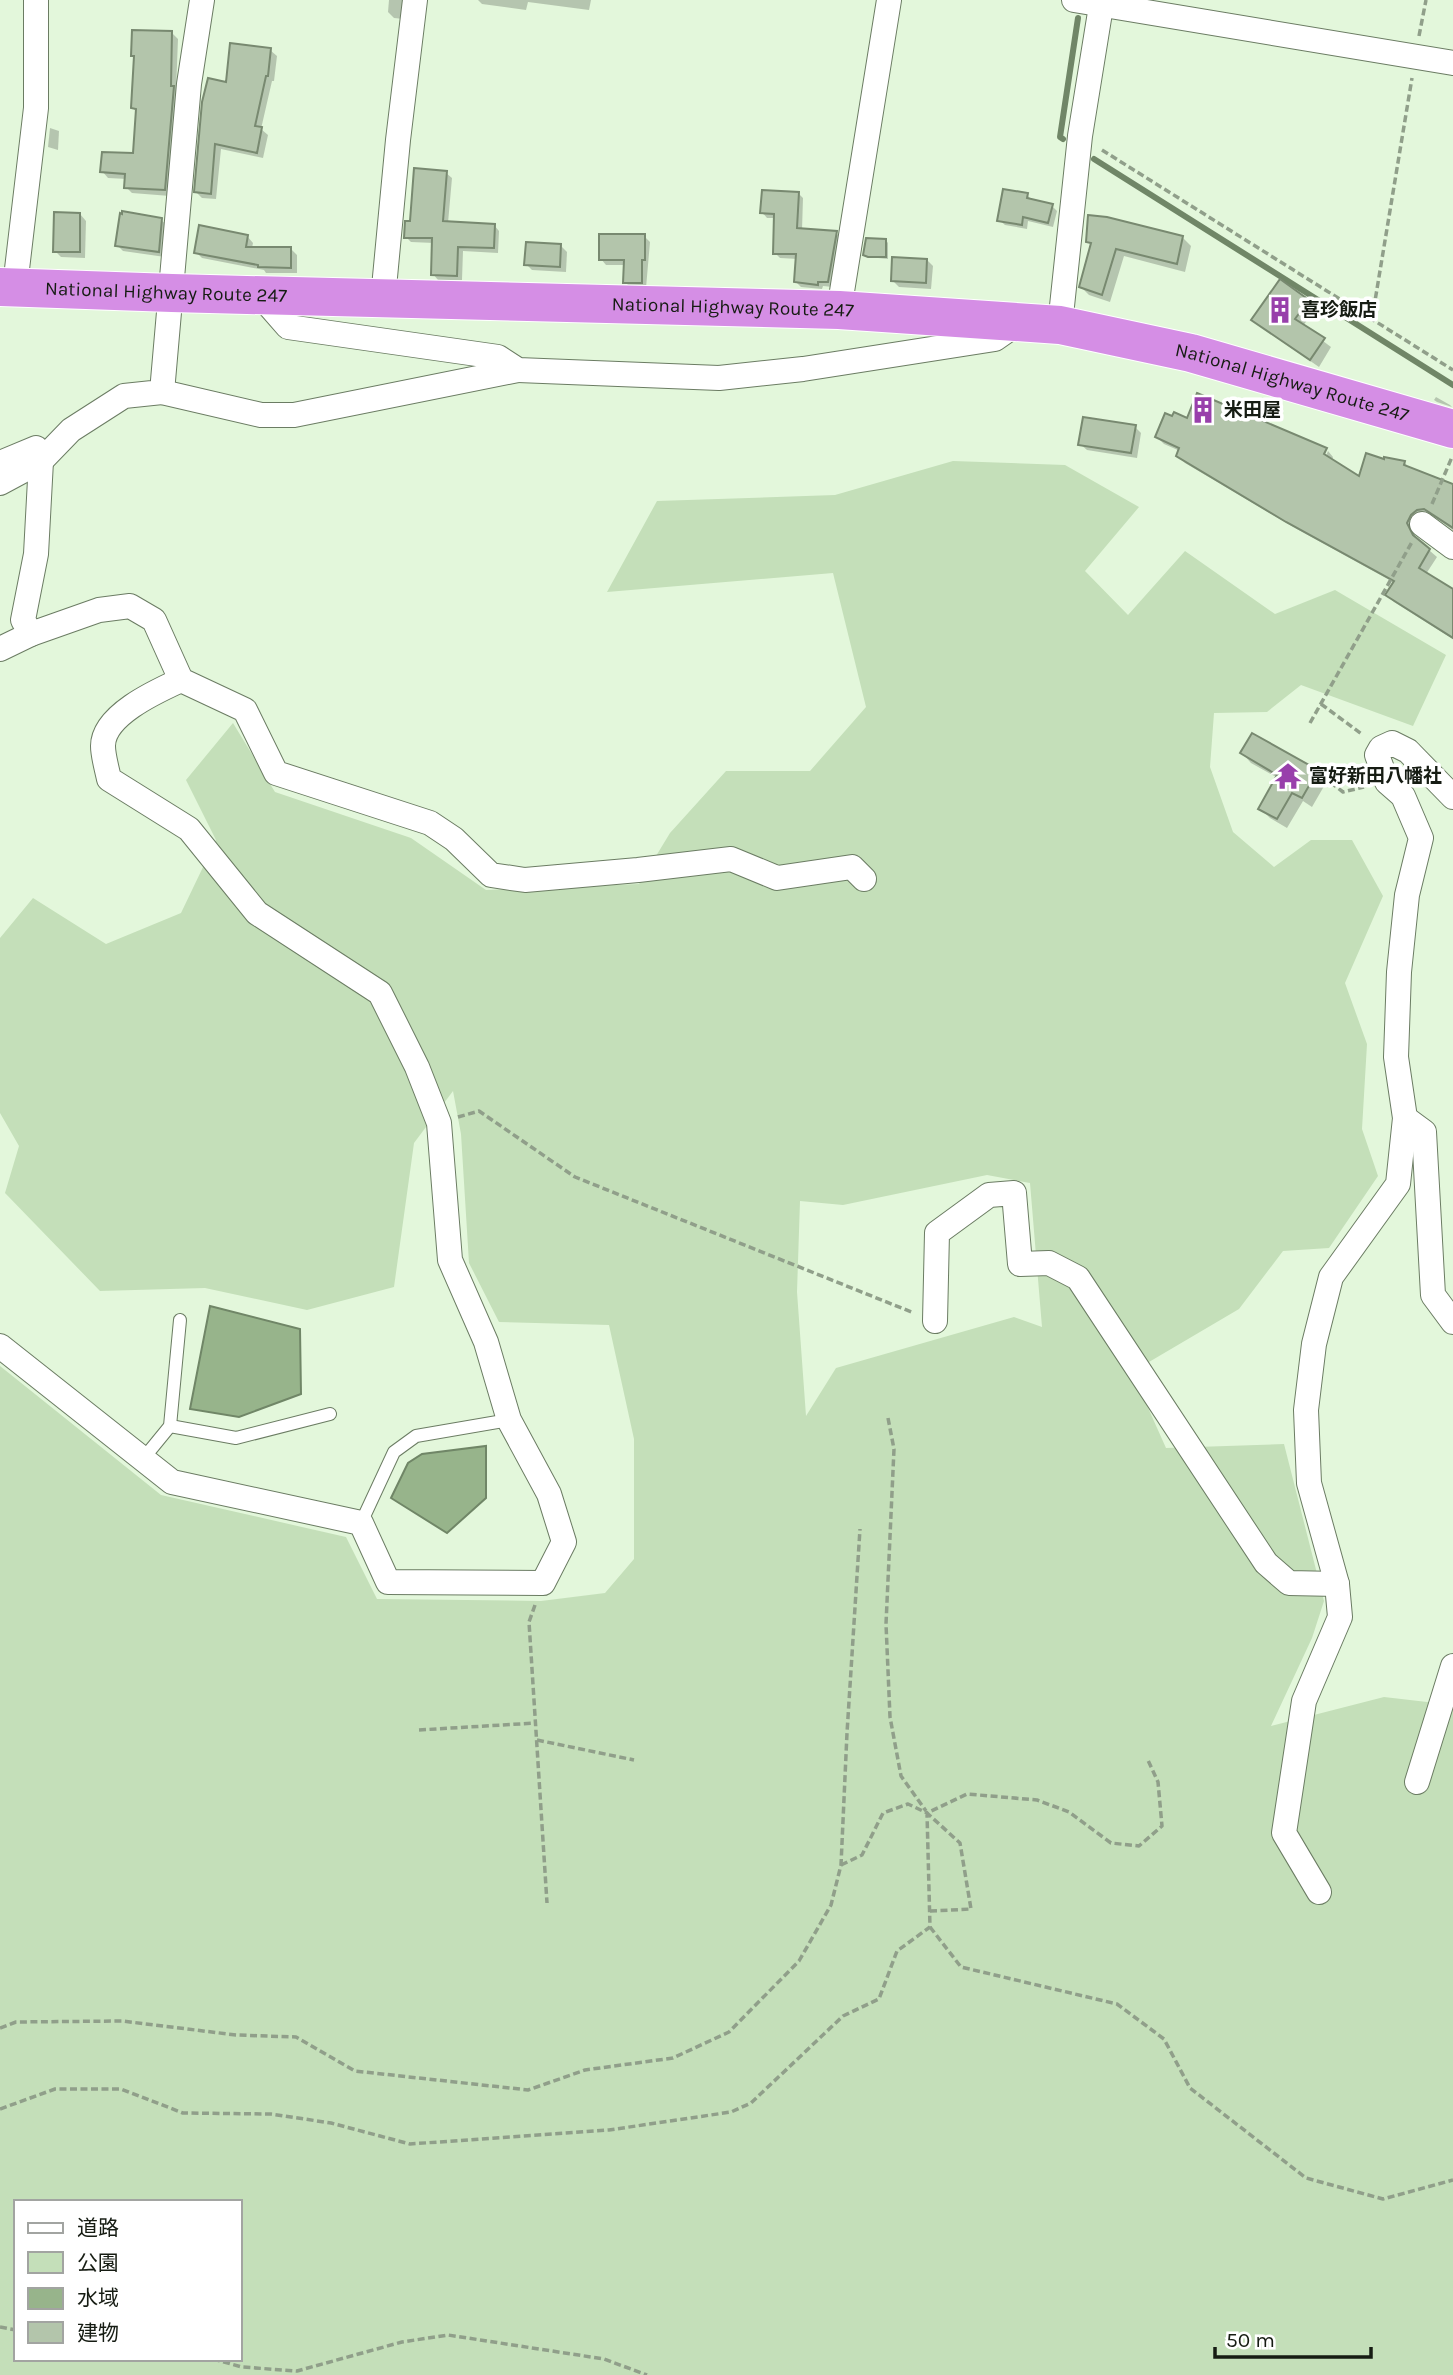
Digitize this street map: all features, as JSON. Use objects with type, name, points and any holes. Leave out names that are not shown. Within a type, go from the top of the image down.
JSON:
[{"type":"highway","name":"National Highway Route 247","points":[[7,287],[839,310],[1060,325],[1191,353],[1453,429]]},
{"type":"street","points":[[7,287],[36,108],[36,0]]},
{"type":"street","points":[[162,392],[189,84],[202,0]]},
{"type":"street","points":[[383,298],[415,0]]},
{"type":"street","points":[[839,310],[889,0]]},
{"type":"street","points":[[1074,0],[1101,2],[1453,63]]},
{"type":"street","points":[[1060,325],[1080,136],[1101,2]]},
{"type":"street","points":[[260,295],[288,327],[422,344],[498,357],[518,370]]},
{"type":"street","points":[[0,463],[71,430],[124,396],[162,392],[261,415],[294,415],[518,370],[719,379],[803,369],[995,340],[1018,322]]},
{"type":"street","points":[[0,483],[41,461],[71,430]]},
{"type":"street","points":[[31,634],[23,620],[36,554],[41,461]]},
{"type":"street","points":[[1422,524],[1453,547]]},
{"type":"street","points":[[0,649],[31,634],[99,610],[130,606],[154,620],[181,680],[245,710],[276,773],[430,823],[454,839],[491,875],[525,880],[731,859],[777,878],[852,867],[864,879]]},
{"type":"street","points":[[0,1346],[172,1482],[361,1523],[388,1582],[543,1583],[564,1542],[549,1494],[509,1420],[486,1342],[450,1260],[439,1123],[417,1066],[380,993],[257,913],[189,829],[109,779],[102,744],[115,719],[147,696],[181,680]]},
{"type":"street","points":[[1318,1892],[1284,1833],[1304,1701],[1340,1617],[1337,1584],[1309,1483],[1306,1410],[1314,1344],[1331,1277],[1398,1184],[1405,1118],[1396,1057],[1399,972],[1407,895],[1421,838],[1404,796],[1387,782],[1377,755],[1381,748],[1392,743],[1408,751],[1453,797]]},
{"type":"street","points":[[1405,1118],[1424,1132],[1433,1295],[1453,1322]]},
{"type":"street","points":[[935,1321],[937,1233],[989,1195],[1014,1193],[1020,1264],[1049,1263],[1078,1278],[1266,1563],[1289,1583],[1337,1584]]},
{"type":"street","points":[[1417,1782],[1453,1665]]},
{"type":"lane","points":[[143,1459],[170,1426],[180,1320]]},
{"type":"lane","points":[[170,1426],[236,1438],[331,1414]]},
{"type":"lane","points":[[361,1523],[394,1452],[416,1436],[509,1420]]},
{"type":"path","points":[[1372,319],[1426,0]]},
{"type":"path","points":[[1080,136],[1453,370]]},
{"type":"path","points":[[1310,723],[1401,560]]},
{"type":"path","points":[[1321,704],[1381,748]]},
{"type":"path","points":[[1322,776],[1343,792],[1387,782]]},
{"type":"path","points":[[439,1123],[479,1111],[575,1177],[935,1321]]},
{"type":"path","points":[[888,1418],[894,1449],[886,1625],[890,1717],[901,1776],[927,1813],[960,1843],[971,1909],[930,1910]]},
{"type":"path","points":[[0,2028],[16,2022],[122,2021],[236,2035],[296,2037],[355,2071],[527,2090],[585,2070],[673,2057],[729,2032],[799,1961],[831,1905],[841,1865],[860,1529]]},
{"type":"path","points":[[543,1583],[529,1622],[547,1903]]},
{"type":"path","points":[[419,1730],[536,1723]]},
{"type":"path","points":[[537,1740],[635,1760]]},
{"type":"path","points":[[927,1813],[967,1794],[1037,1800],[1069,1812],[1111,1843],[1139,1846],[1162,1826],[1158,1782],[1147,1758]]},
{"type":"path","points":[[841,1865],[862,1855],[883,1813],[908,1804],[927,1813]]},
{"type":"path","points":[[927,1813],[930,1927],[961,1967],[1117,2004],[1164,2039],[1190,2088],[1306,2178],[1383,2199],[1453,2180]]},
{"type":"path","points":[[0,2109],[55,2089],[121,2089],[183,2113],[271,2114],[331,2123],[410,2144],[609,2130],[730,2112],[751,2103],[843,2016],[879,1999],[898,1951],[930,1927]]},
{"type":"path","points":[[220,2361],[242,2367],[296,2371],[402,2342],[448,2334],[604,2359],[647,2375]]},
{"type":"green space","points":[[953,461],[1065,465],[1139,507],[1085,571],[1128,615],[1185,551],[1275,614],[1335,590],[1446,655],[1413,726],[1301,685],[1267,712],[1214,713],[1210,767],[1233,832],[1274,867],[1311,840],[1352,840],[1383,896],[1345,983],[1367,1044],[1362,1129],[1378,1176],[1329,1248],[1283,1251],[1239,1309],[1132,1372],[1166,1448],[1284,1444],[1324,1601],[1312,1638],[1271,1726],[1384,1697],[1453,1705],[1453,2375],[0,2375],[0,1366],[161,1495],[346,1537],[377,1599],[541,1601],[605,1593],[634,1559],[634,1439],[609,1325],[499,1322],[469,1263],[461,1134],[453,1091],[414,1143],[394,1287],[307,1310],[205,1288],[100,1291],[5,1193],[19,1146],[0,1113],[0,938],[33,898],[106,944],[181,913],[216,840],[186,780],[233,723],[275,792],[411,838],[486,890],[639,884],[670,833],[726,771],[810,771],[866,707],[833,573],[607,592],[657,501],[835,495]],"holes":[[[987,1175],[1030,1183],[1042,1327],[1014,1317],[836,1368],[806,1416],[797,1292],[800,1201],[843,1205]]]},
{"type":"water","points":[[210,1306],[300,1329],[301,1394],[239,1417],[190,1409]]},
{"type":"water","points":[[486,1446],[486,1498],[447,1533],[391,1498],[408,1463],[422,1454]]},
{"type":"building","points":[[132,30],[172,31],[171,86],[174,86],[165,190],[124,188],[125,174],[100,172],[102,152],[133,153],[136,109],[131,108],[134,56],[131,56]]},
{"type":"building","points":[[230,43],[271,48],[268,76],[255,126],[262,127],[257,153],[215,144],[211,194],[194,192],[202,102],[208,78],[226,82]]},
{"type":"building","points":[[414,168],[447,171],[443,221],[495,224],[494,248],[458,247],[457,276],[431,275],[432,238],[404,238],[405,221],[410,221]]},
{"type":"building","points":[[1003,189],[1028,193],[1027,198],[1053,204],[1048,223],[1023,217],[1022,225],[997,221]]},
{"type":"building","points":[[762,190],[799,192],[797,228],[837,231],[828,282],[818,282],[818,285],[794,282],[796,254],[773,254],[774,214],[760,213]]},
{"type":"building","points":[[122,211],[162,218],[159,252],[115,246]]},
{"type":"building","points":[[54,212],[80,213],[80,252],[53,252]]},
{"type":"building","points":[[1088,215],[1107,217],[1183,236],[1177,264],[1116,249],[1102,295],[1079,287],[1091,243],[1086,242]]},
{"type":"building","points":[[199,225],[248,235],[246,247],[291,247],[291,268],[258,267],[194,253]]},
{"type":"building","points":[[599,234],[645,234],[642,283],[623,283],[624,260],[599,260]]},
{"type":"building","points":[[866,238],[886,239],[886,257],[863,255]]},
{"type":"building","points":[[526,242],[561,244],[560,267],[524,265]]},
{"type":"building","points":[[892,257],[927,259],[926,283],[891,281]]},
{"type":"building","name":"喜珍飯店","points":[[1280,279],[1309,300],[1295,319],[1325,338],[1310,360],[1251,320]]},
{"type":"building","points":[[1197,393],[1327,448],[1324,454],[1359,476],[1366,453],[1384,459],[1405,461],[1404,465],[1453,484],[1453,528],[1424,509],[1417,510],[1407,523],[1413,535],[1430,549],[1419,568],[1453,589],[1453,638],[1385,595],[1394,581],[1286,522],[1176,456],[1179,448],[1155,437],[1165,413],[1172,416],[1174,412],[1187,418]]},
{"type":"building","points":[[1083,417],[1136,425],[1131,453],[1078,445]]},
{"type":"building","name":"富好新田八幡社","points":[[1252,733],[1318,770],[1302,798],[1292,793],[1277,819],[1258,809],[1277,775],[1240,753]]},
{"type":"waterway","points":[[1063,139],[1060,137],[1078,18]]},
{"type":"waterway","points":[[1094,159],[1453,385]]},
{"type":"place","name":"喜珍飯店","points":[[1280,310]]},
{"type":"place","name":"米田屋","points":[[1203,410]]},
{"type":"place","name":"富好新田八幡社","points":[[1288,776]]}]
